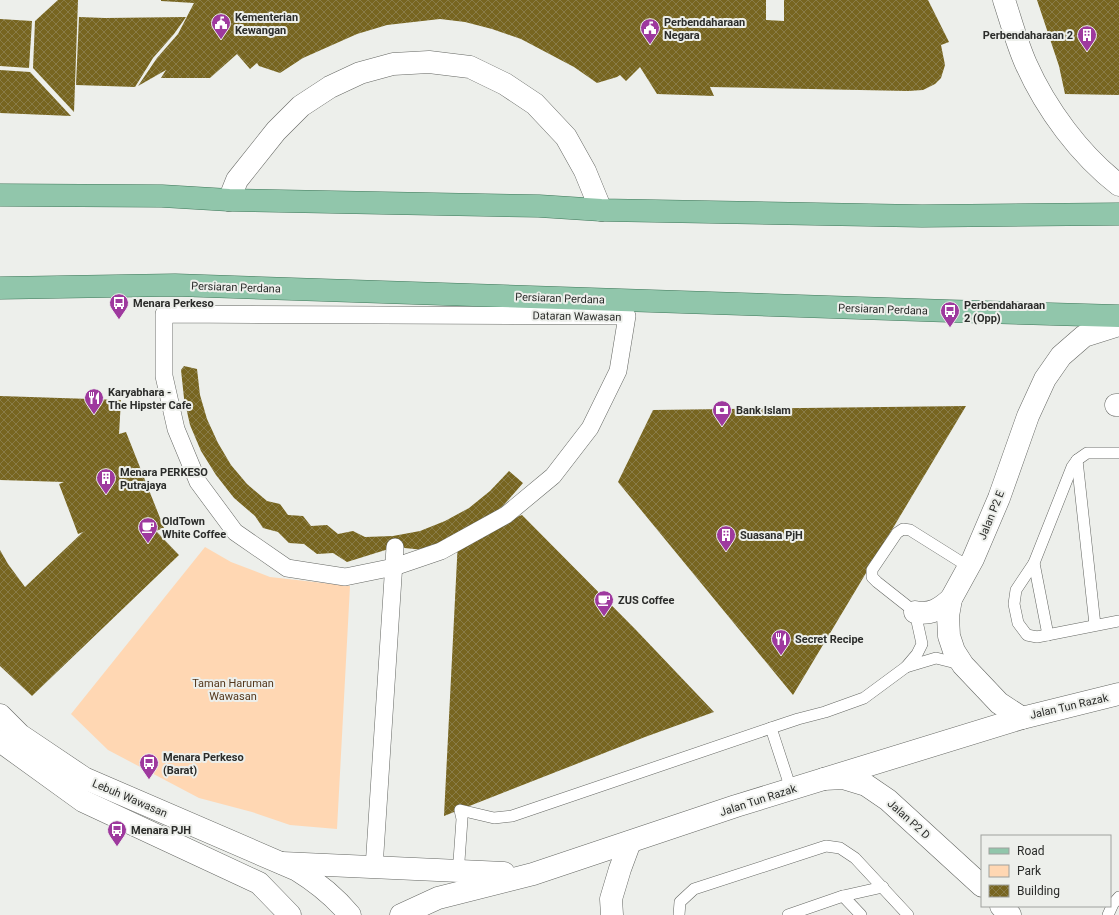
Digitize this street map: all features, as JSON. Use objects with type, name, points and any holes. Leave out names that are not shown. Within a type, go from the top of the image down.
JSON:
[{"type":"main road","points":[[0,195],[162,196],[229,200],[539,206],[601,210],[922,216],[1119,214]]},
{"type":"main road","name":"Persiaran Perdana","points":[[0,288],[176,285],[1119,316]]},
{"type":"street","points":[[1004,0],[1025,64],[1038,89],[1054,114],[1081,150],[1119,185]]},
{"type":"street","points":[[229,200],[237,180],[276,131],[301,106],[330,87],[360,73],[393,64],[429,62],[470,67],[505,84],[534,104],[566,137],[585,171],[601,210]]},
{"type":"street","name":"Dataran Wawasan","points":[[164,314],[627,316],[618,371],[590,428],[553,476],[506,515],[441,551],[394,566],[345,577],[287,568],[235,532],[198,482],[176,429],[164,376],[164,314]]},
{"type":"street","name":"Jalan P2 E","points":[[1022,718],[1000,703],[963,665],[954,651],[949,636],[948,616],[951,599],[969,567],[999,498],[1028,416],[1045,379],[1061,356],[1084,336],[1119,325]]},
{"type":"street","points":[[374,868],[395,547]]},
{"type":"street","points":[[915,612],[931,612],[940,609],[951,599]]},
{"type":"street","name":"Jalan Tun Razak","points":[[282,863],[374,868],[457,883],[533,874],[736,806],[823,779],[1022,718],[1119,694]]},
{"type":"street","name":"Lebuh Wawasan","points":[[2,720],[20,735],[84,778],[282,863],[313,880],[328,892],[350,915]]},
{"type":"street","name":"Lebuh Wawasan","points":[[0,741],[83,801],[259,883],[290,915]]},
{"type":"street","name":"Jalan P2 D","points":[[823,779],[843,778],[866,785],[888,800],[981,885]]},
{"type":"street","points":[[612,915],[611,899],[630,842]]},
{"type":"street","points":[[401,915],[438,898],[457,883]]},
{"type":"street","points":[[1002,907],[1010,915]]},
{"type":"lane","points":[[1119,453],[1087,453],[1077,460],[1072,467],[1034,563],[1016,590],[1014,604],[1018,623],[1026,635],[1037,637],[1119,621]]},
{"type":"lane","points":[[1077,460],[1095,626]]},
{"type":"lane","points":[[457,883],[462,819],[460,810],[494,818],[512,816],[864,698],[906,668],[917,654],[922,644],[915,612],[872,577],[872,570],[897,533],[903,529],[910,530],[969,567]]},
{"type":"lane","points":[[1034,563],[1048,634]]},
{"type":"lane","points":[[906,668],[936,658],[963,665]]},
{"type":"lane","points":[[771,728],[791,789]]},
{"type":"lane","points":[[679,915],[680,902],[694,889],[826,846],[840,848],[856,858],[908,915]]},
{"type":"lane","points":[[788,915],[843,896],[883,887]]},
{"type":"lane","points":[[843,896],[861,915]]},
{"type":"lane","points":[[1108,915],[1119,897]]},
{"type":"green space","name":"Taman Haruman Wawasan","points":[[205,547],[231,562],[270,577],[350,586],[337,829],[290,825],[252,812],[199,798],[108,750],[71,714]]},
{"type":"building","points":[[58,0],[78,0],[74,112],[33,68],[35,21]]},
{"type":"building","points":[[161,0],[766,0],[766,20],[784,21],[784,0],[928,0],[949,42],[941,45],[945,65],[941,78],[935,84],[923,90],[908,91],[710,87],[714,96],[657,94],[640,67],[626,81],[620,75],[597,83],[574,67],[521,39],[465,22],[440,19],[387,25],[357,34],[303,58],[280,73],[259,66],[257,63],[250,69],[237,54],[210,78],[161,78],[166,70],[138,86],[157,58],[178,34],[194,3]]},
{"type":"building","name":"Perbendaharaan 2","points":[[1037,0],[1119,0],[1119,95],[1065,94],[1059,66]]},
{"type":"building","points":[[79,17],[186,17],[174,34],[153,58],[135,87],[76,85]]},
{"type":"building","points":[[0,19],[32,21],[29,68],[0,66]]},
{"type":"building","points":[[0,70],[30,72],[71,116],[0,113]]},
{"type":"building","points":[[184,366],[197,369],[200,395],[207,419],[218,443],[231,465],[247,484],[267,501],[280,504],[288,515],[303,516],[311,526],[327,525],[338,534],[353,531],[365,537],[393,536],[420,531],[445,521],[469,508],[490,491],[509,471],[523,483],[503,506],[479,525],[424,550],[395,547],[347,562],[333,553],[317,554],[304,544],[289,543],[278,532],[263,528],[255,516],[234,498],[216,475],[201,451],[190,425],[184,398],[181,370]]},
{"type":"building","points":[[0,396],[121,400],[119,434],[126,432],[164,528],[156,531],[179,555],[32,696],[0,666],[0,550],[8,564],[25,587],[83,532],[78,534],[59,484],[64,482],[0,480]]},
{"type":"building","points":[[966,406],[793,695],[618,482],[653,410]]},
{"type":"building","points":[[522,515],[636,630],[714,712],[645,737],[444,816],[458,540]]},
{"type":"place","name":"Kementerian Kewangan","points":[[221,40]]},
{"type":"place","name":"Perbendaharaan Negara","points":[[650,45]]},
{"type":"place","name":"Perbendaharaan 2","points":[[1087,52]]},
{"type":"place","name":"Menara Perkeso","points":[[119,320]]},
{"type":"place","name":"Perbendaharaan 2 (Opp)","points":[[950,328]]},
{"type":"place","name":"Karyabhara - The Hipster Cafe","points":[[94,415]]},
{"type":"place","name":"Bank Islam","points":[[722,427]]},
{"type":"place","name":"Menara PERKESO Putrajaya","points":[[106,495]]},
{"type":"place","name":"OldTown White Coffee","points":[[148,544]]},
{"type":"place","name":"Suasana PjH","points":[[726,552]]},
{"type":"place","name":"ZUS Coffee","points":[[604,617]]},
{"type":"place","name":"Secret Recipe","points":[[781,656]]},
{"type":"place","name":"Menara Perkeso (Barat)","points":[[149,780]]},
{"type":"place","name":"Menara PJH","points":[[117,847]]}]
